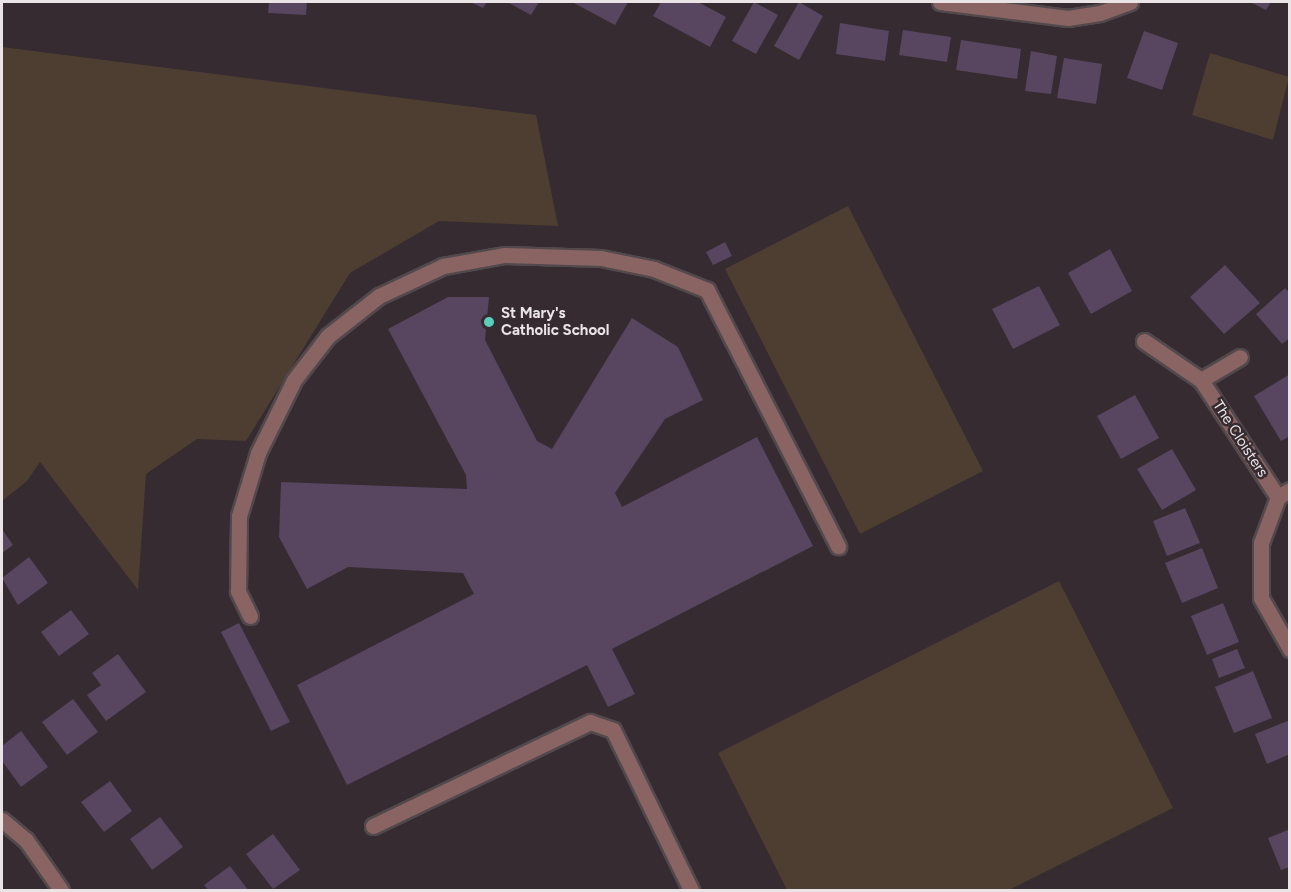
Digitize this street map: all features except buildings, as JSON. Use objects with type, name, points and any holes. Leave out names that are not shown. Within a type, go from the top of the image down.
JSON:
[{"type":"street","points":[[940,2],[1068,18],[1100,13],[1130,2]]},
{"type":"street","points":[[250,616],[238,591],[239,516],[258,453],[294,380],[328,336],[379,296],[443,266],[505,255],[601,258],[654,268],[707,290],[838,546]]},
{"type":"street","name":"The Cloisters","points":[[1143,341],[1201,380],[1284,494],[1261,543],[1261,598],[1290,649]]},
{"type":"street","points":[[1201,380],[1240,357]]},
{"type":"street","points":[[373,826],[590,722],[613,730],[691,891]]},
{"type":"street","points":[[2,819],[26,840],[61,891]]},
{"type":"shaded area","points":[[2,47],[536,115],[558,226],[439,221],[350,273],[246,441],[197,439],[146,474],[138,590],[40,462],[27,481],[2,501]]},
{"type":"shaded area","points":[[1210,53],[1289,77],[1273,140],[1192,115]]},
{"type":"shaded area","points":[[848,206],[983,471],[860,534],[725,269]]},
{"type":"shaded area","points":[[1059,581],[1173,808],[1009,890],[787,890],[718,753]]},
{"type":"place","name":"St Mary's Catholic School","points":[[489,322]]}]
